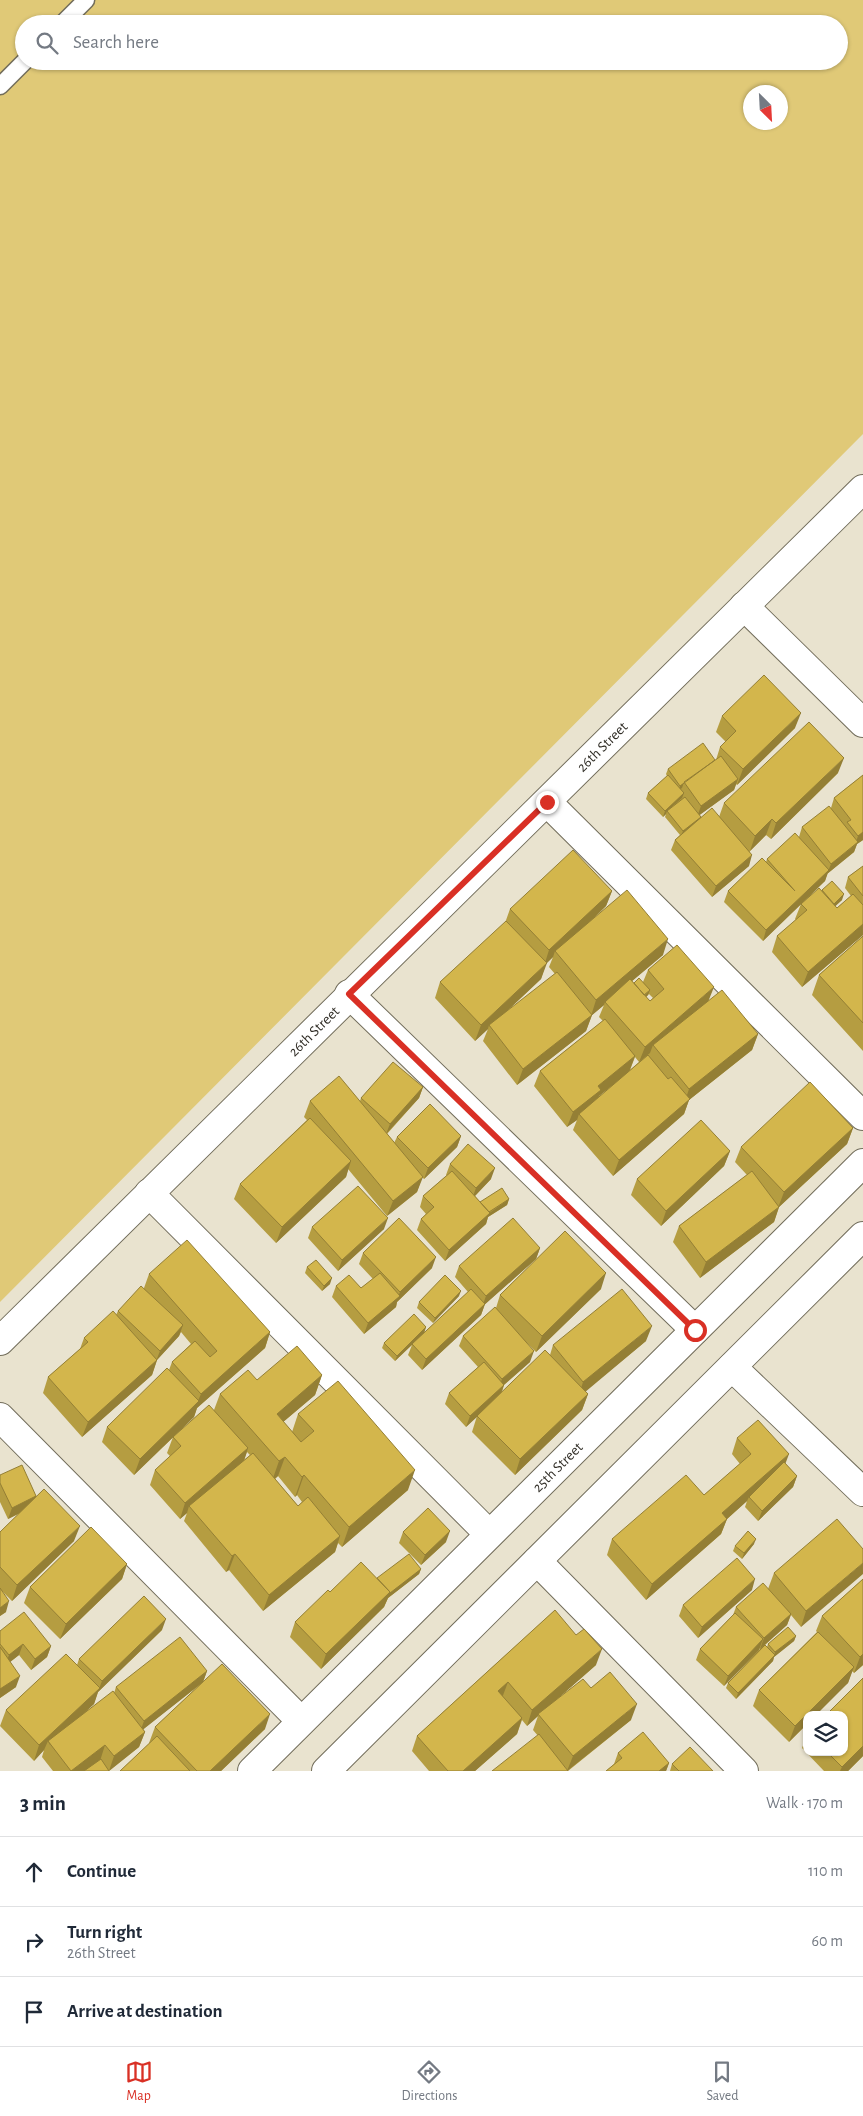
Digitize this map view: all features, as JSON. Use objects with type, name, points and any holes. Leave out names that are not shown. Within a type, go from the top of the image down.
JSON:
[{"type":"street","name":"26th Street","points":[[0,1341],[349,994],[547,802],[863,489]]},
{"type":"street","points":[[744,606],[863,723]]},
{"type":"street","points":[[547,802],[863,1116]]},
{"type":"street","points":[[349,994],[695,1330]]},
{"type":"street","name":"25th Street","points":[[252,1771],[863,1163]]},
{"type":"street","points":[[149,1193],[489,1534]]},
{"type":"street","points":[[338,1767],[536,1561],[863,1236]]},
{"type":"street","points":[[732,1367],[863,1492]]},
{"type":"street","points":[[0,1417],[301,1722]]},
{"type":"street","points":[[536,1561],[744,1771]]},
{"type":"lane","points":[[71,15],[86,0]]},
{"type":"lane","points":[[0,86],[16,70]]},
{"type":"shaded area","points":[[0,0],[863,0],[863,434],[0,1302]]},
{"type":"building","points":[[764,675],[801,713],[743,769],[720,747],[736,731],[722,716]]},
{"type":"building","points":[[809,722],[844,758],[776,823],[772,819],[755,836],[724,803]]},
{"type":"building","points":[[703,743],[715,760],[680,786],[668,769]]},
{"type":"building","points":[[721,756],[738,779],[701,806],[684,782]]},
{"type":"building","points":[[668,775],[684,793],[665,811],[648,793]]},
{"type":"building","points":[[863,775],[863,832],[858,836],[847,822],[851,820],[834,798]]},
{"type":"building","points":[[685,797],[701,817],[683,831],[667,811]]},
{"type":"building","points":[[829,806],[858,842],[831,864],[802,827]]},
{"type":"building","points":[[712,808],[752,855],[716,886],[675,840]]},
{"type":"building","points":[[795,833],[829,870],[766,930],[728,891],[762,858],[795,891],[767,859]]},
{"type":"building","points":[[573,850],[612,891],[549,950],[510,909]]},
{"type":"building","points":[[863,866],[863,896],[848,877]]},
{"type":"building","points":[[832,881],[844,894],[834,904],[822,890]]},
{"type":"building","points":[[819,888],[837,908],[853,894],[863,905],[863,924],[808,972],[777,936],[807,910],[801,904]]},
{"type":"building","points":[[627,890],[668,939],[596,1000],[555,951]]},
{"type":"building","points":[[506,921],[547,963],[481,1025],[440,982]]},
{"type":"building","points":[[863,936],[863,1023],[819,975]]},
{"type":"building","points":[[677,945],[714,987],[645,1047],[605,1002],[630,979],[650,1001],[664,989],[648,970]]},
{"type":"building","points":[[557,972],[592,1015],[523,1069],[489,1025]]},
{"type":"building","points":[[639,978],[650,990],[644,995],[634,983]]},
{"type":"building","points":[[722,990],[758,1034],[689,1089],[653,1045]]},
{"type":"building","points":[[605,1019],[635,1056],[598,1086],[601,1090],[573,1112],[540,1071]]},
{"type":"building","points":[[648,1055],[668,1079],[671,1077],[690,1099],[619,1160],[579,1114]]},
{"type":"building","points":[[393,1062],[423,1087],[390,1124],[361,1098]]},
{"type":"building","points":[[339,1076],[423,1177],[393,1201],[310,1101]]},
{"type":"building","points":[[810,1082],[853,1128],[784,1192],[741,1147]]},
{"type":"building","points":[[430,1104],[461,1136],[428,1168],[397,1137]]},
{"type":"building","points":[[310,1118],[351,1161],[282,1227],[240,1184]]},
{"type":"building","points":[[701,1120],[730,1151],[666,1211],[637,1179]]},
{"type":"building","points":[[468,1144],[495,1168],[476,1188],[450,1164]]},
{"type":"building","points":[[452,1171],[490,1213],[449,1250],[421,1219],[434,1207],[423,1196]]},
{"type":"building","points":[[752,1171],[779,1207],[706,1262],[679,1226]]},
{"type":"building","points":[[358,1186],[388,1218],[342,1260],[312,1227]]},
{"type":"building","points":[[502,1188],[509,1199],[489,1212],[480,1202]]},
{"type":"building","points":[[399,1218],[436,1257],[400,1292],[363,1253]]},
{"type":"building","points":[[513,1218],[540,1248],[486,1296],[459,1266]]},
{"type":"building","points":[[565,1231],[606,1273],[542,1336],[500,1295]]},
{"type":"building","points":[[187,1240],[270,1332],[201,1394],[172,1362],[195,1341],[210,1357],[217,1351],[149,1274]]},
{"type":"building","points":[[316,1260],[332,1278],[324,1286],[307,1267]]},
{"type":"building","points":[[380,1273],[400,1296],[368,1323],[336,1286],[349,1275],[361,1288]]},
{"type":"building","points":[[445,1275],[461,1291],[435,1318],[419,1302]]},
{"type":"building","points":[[141,1286],[183,1325],[160,1351],[118,1311]]},
{"type":"building","points":[[471,1289],[485,1304],[426,1359],[412,1344]]},
{"type":"building","points":[[622,1289],[652,1326],[583,1382],[553,1345]]},
{"type":"building","points":[[495,1307],[534,1351],[502,1379],[463,1336]]},
{"type":"building","points":[[113,1311],[157,1360],[88,1422],[48,1377],[88,1342],[84,1338]]},
{"type":"building","points":[[414,1314],[426,1327],[397,1356],[384,1343]]},
{"type":"building","points":[[297,1346],[322,1375],[277,1414],[301,1442],[314,1431],[298,1414],[338,1381],[415,1470],[349,1527],[304,1475],[302,1477],[285,1457],[279,1461],[220,1394],[248,1370],[257,1380]]},
{"type":"building","points":[[545,1350],[588,1394],[520,1459],[477,1416]]},
{"type":"building","points":[[484,1362],[504,1385],[470,1416],[449,1393]]},
{"type":"building","points":[[167,1368],[199,1401],[140,1459],[107,1427]]},
{"type":"building","points":[[209,1405],[248,1448],[185,1503],[155,1470],[181,1446],[173,1437]]},
{"type":"building","points":[[758,1420],[789,1454],[722,1513],[727,1519],[652,1584],[612,1539],[686,1475],[704,1495],[751,1454],[737,1438]]},
{"type":"building","points":[[253,1453],[298,1506],[308,1497],[340,1536],[269,1595],[235,1554],[232,1556],[189,1506]]},
{"type":"building","points":[[784,1462],[797,1476],[762,1511],[749,1497]]},
{"type":"building","points":[[22,1465],[36,1496],[12,1508],[0,1483],[0,1475]]},
{"type":"building","points":[[44,1489],[80,1526],[17,1585],[0,1567],[0,1532]]},
{"type":"building","points":[[428,1508],[450,1531],[425,1555],[403,1532]]},
{"type":"building","points":[[837,1519],[863,1549],[863,1563],[806,1611],[774,1573]]},
{"type":"building","points":[[91,1527],[127,1564],[66,1624],[30,1587]]},
{"type":"building","points":[[748,1531],[756,1539],[744,1553],[735,1546]]},
{"type":"building","points":[[409,1554],[421,1569],[390,1593],[377,1578]]},
{"type":"building","points":[[737,1558],[755,1579],[702,1627],[683,1605]]},
{"type":"building","points":[[361,1562],[390,1592],[326,1654],[295,1622]]},
{"type":"building","points":[[863,1579],[863,1654],[860,1657],[822,1616]]},
{"type":"building","points":[[763,1583],[791,1614],[764,1638],[736,1607]]},
{"type":"building","points":[[0,1588],[9,1601],[0,1608]]},
{"type":"building","points":[[144,1596],[166,1619],[102,1681],[79,1659]]},
{"type":"building","points":[[555,1610],[576,1635],[584,1629],[602,1649],[532,1710],[508,1682],[498,1691],[522,1718],[463,1771],[448,1771],[417,1736]]},
{"type":"building","points":[[24,1612],[51,1646],[35,1659],[23,1644],[9,1655],[0,1644],[0,1631]]},
{"type":"building","points":[[735,1613],[763,1639],[728,1676],[700,1649]]},
{"type":"building","points":[[788,1627],[796,1636],[775,1652],[768,1644]]},
{"type":"building","points":[[818,1632],[854,1667],[810,1711],[803,1711],[803,1718],[795,1726],[759,1690]]},
{"type":"building","points":[[180,1637],[207,1671],[144,1721],[116,1687]]},
{"type":"building","points":[[765,1645],[775,1655],[738,1693],[728,1683]]},
{"type":"building","points":[[0,1647],[20,1676],[0,1689]]},
{"type":"building","points":[[66,1654],[100,1688],[39,1745],[6,1710]]},
{"type":"building","points":[[222,1664],[270,1714],[210,1771],[197,1771],[155,1727]]},
{"type":"building","points":[[610,1672],[637,1704],[573,1756],[538,1714],[583,1679],[591,1688]]},
{"type":"building","points":[[863,1678],[863,1746],[842,1767],[831,1756],[848,1756],[848,1711],[830,1711]]},
{"type":"building","points":[[113,1691],[145,1732],[114,1756],[105,1745],[71,1771],[48,1741]]},
{"type":"building","points":[[643,1732],[669,1763],[659,1771],[606,1771],[622,1758],[618,1753]]},
{"type":"building","points":[[539,1734],[568,1771],[492,1771]]},
{"type":"building","points":[[157,1736],[190,1771],[120,1771]]},
{"type":"building","points":[[690,1747],[713,1771],[679,1771],[672,1764]]},
{"type":"building","points":[[101,1759],[109,1771],[84,1771]]},
{"type":"route","points":[[547,802],[349,994],[695,1330]]}]
